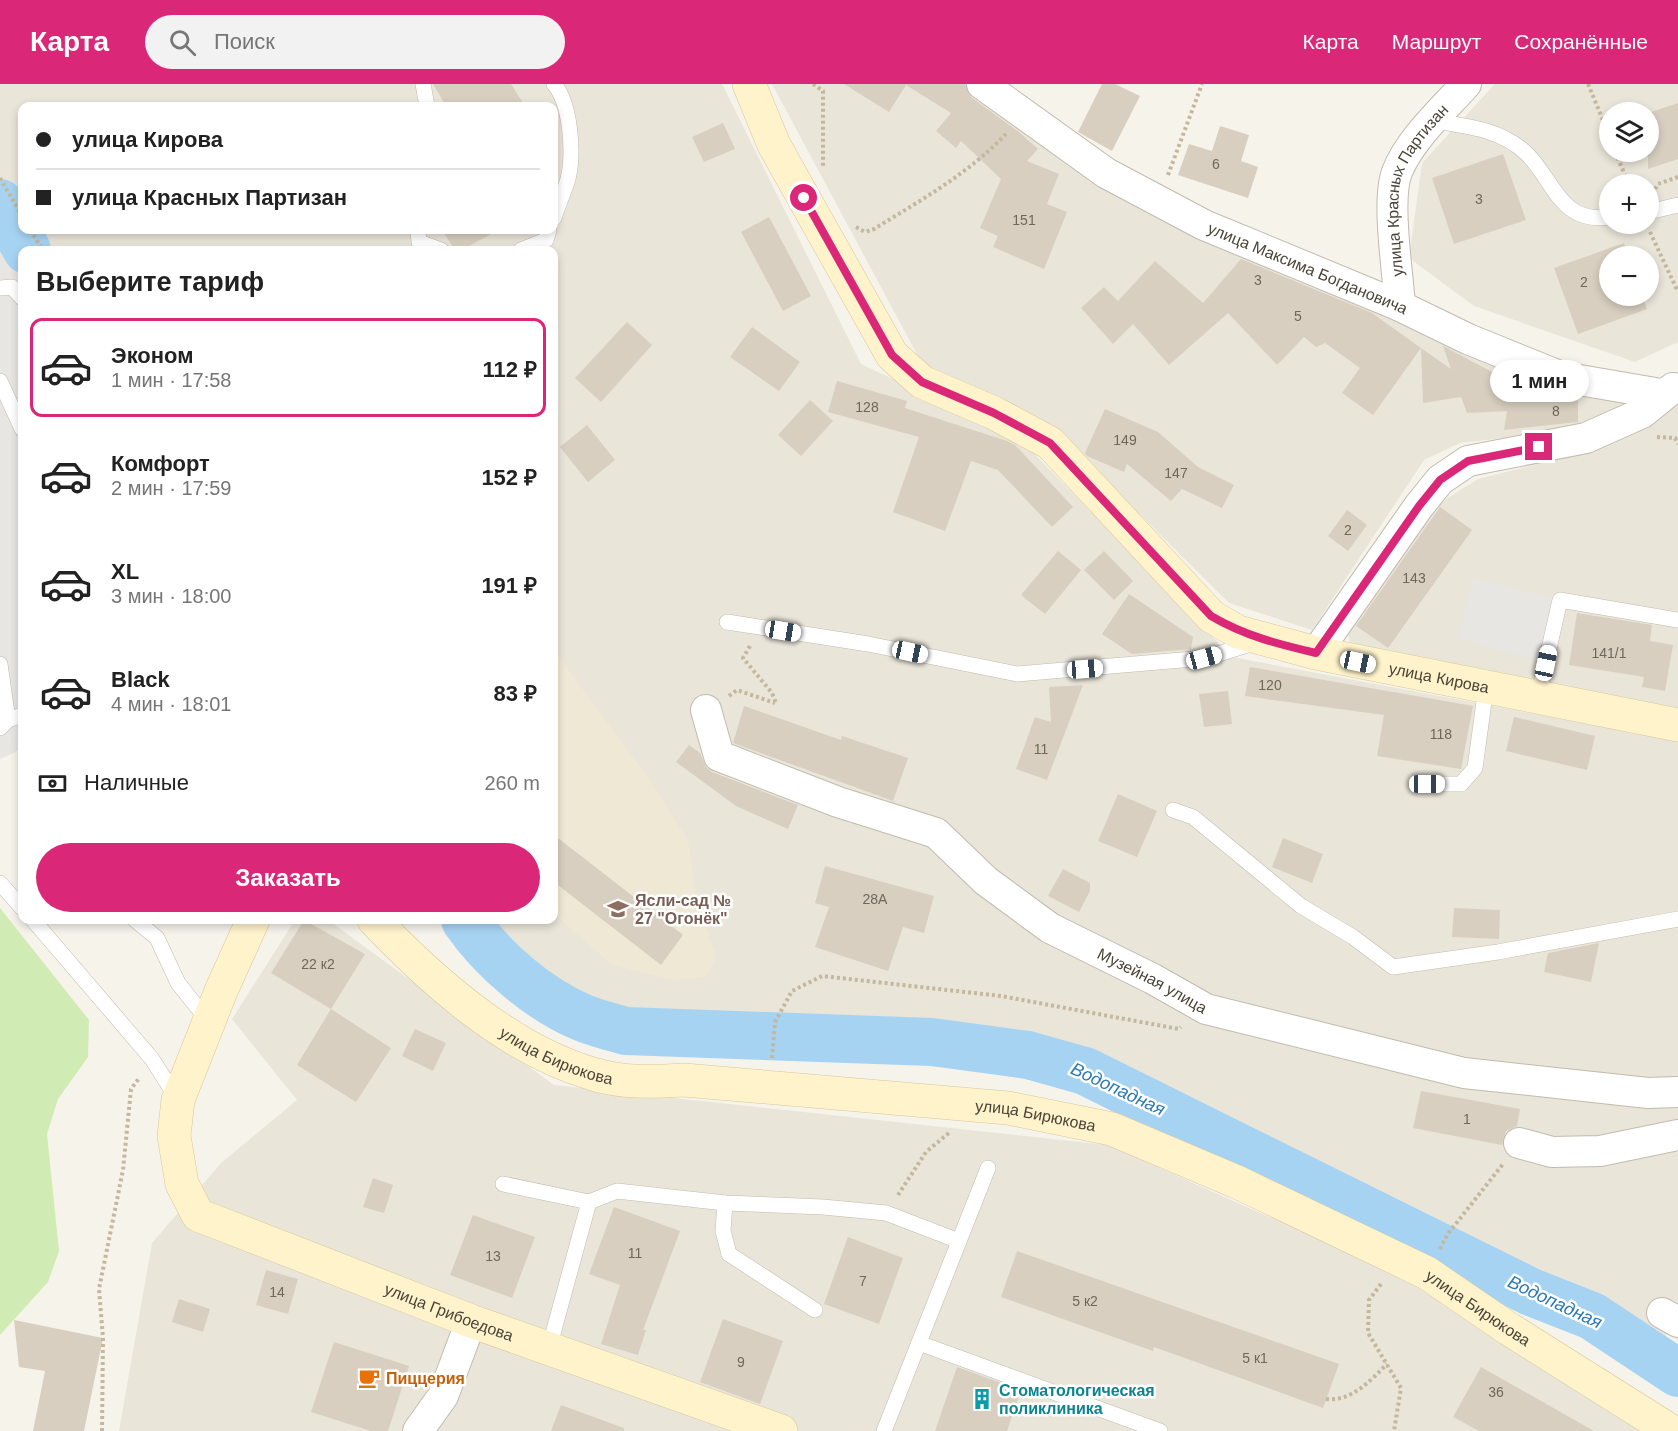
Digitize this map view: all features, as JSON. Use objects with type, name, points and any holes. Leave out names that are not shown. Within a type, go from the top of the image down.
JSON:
[{"type":"street","name":"улица Кирова","points":[[749,84],[774,145],[892,355],[922,382],[994,413],[1050,443],[1211,616],[1238,632],[1316,653],[1678,725]]},
{"type":"street","name":"улица Максима Богдановича","points":[[982,84],[1106,173],[1204,225],[1400,306],[1468,339],[1562,377],[1670,389]]},
{"type":"street","name":"улица Красных Партизан","points":[[1400,306],[1392,193],[1396,172],[1433,121],[1466,84]]},
{"type":"street","points":[[1316,653],[1419,506],[1440,480],[1468,461],[1586,438],[1642,412],[1670,389]]},
{"type":"street","name":"Музейная улица","points":[[706,710],[719,756],[838,802],[936,833],[986,881],[1050,928],[1154,979],[1206,1009],[1464,1073],[1648,1093],[1678,1092]]},
{"type":"street","name":"улица Грибоедова","points":[[251,924],[178,1100],[174,1136],[182,1184],[198,1215],[471,1321],[781,1431]]},
{"type":"street","name":"улица Бирюкова","points":[[378,924],[415,963],[471,1008],[523,1043],[557,1061],[594,1075],[646,1083],[684,1080],[1008,1108],[1112,1129],[1237,1182],[1427,1273],[1671,1431]]},
{"type":"street","points":[[1519,1143],[1552,1152],[1600,1151],[1678,1135]]},
{"type":"street","points":[[418,1431],[443,1396],[471,1321]]},
{"type":"lane","points":[[423,84],[426,102]]},
{"type":"lane","points":[[554,84],[561,92],[570,129],[568,177],[558,206]]},
{"type":"lane","points":[[1433,121],[1485,129],[1527,154],[1571,211],[1599,219]]},
{"type":"lane","points":[[1659,209],[1678,205]]},
{"type":"lane","points":[[418,234],[419,242],[430,246]]},
{"type":"lane","points":[[531,246],[546,240],[548,234]]},
{"type":"lane","points":[[0,288],[12,287],[18,294]]},
{"type":"lane","points":[[0,381],[18,420]]},
{"type":"lane","points":[[1538,698],[1560,600],[1678,620]]},
{"type":"lane","points":[[727,622],[868,644],[1017,674],[1204,658],[1262,640]]},
{"type":"lane","points":[[0,664],[10,721]]},
{"type":"lane","points":[[1427,784],[1461,784],[1475,768],[1486,687]]},
{"type":"lane","points":[[1173,810],[1193,817],[1301,906],[1353,936],[1394,966],[1498,952],[1678,919]]},
{"type":"lane","points":[[0,883],[18,903]]},
{"type":"lane","points":[[36,924],[152,1059],[178,1100]]},
{"type":"lane","points":[[140,924],[157,938],[178,983],[209,1022]]},
{"type":"lane","points":[[884,1431],[988,1168]]},
{"type":"lane","points":[[503,1184],[589,1202],[617,1191],[726,1203],[823,1207],[886,1213],[959,1241]]},
{"type":"lane","points":[[549,1348],[589,1202]]},
{"type":"lane","points":[[726,1203],[723,1231],[729,1254],[815,1310]]},
{"type":"lane","points":[[919,1343],[1160,1431]]},
{"type":"path","points":[[813,84],[823,91],[822,167]]},
{"type":"path","points":[[1158,201],[1202,84]]},
{"type":"path","points":[[1588,84],[1599,110]]},
{"type":"path","points":[[852,220],[856,228],[866,232],[884,224],[982,159],[1024,114]]},
{"type":"path","points":[[0,178],[18,209]]},
{"type":"path","points":[[1650,234],[1678,292]]},
{"type":"path","points":[[706,710],[737,690],[776,703],[772,693],[743,658],[762,627]]},
{"type":"path","points":[[771,1064],[775,1022],[792,991],[822,976],[1001,996],[1179,1029],[1206,1009]]},
{"type":"path","points":[[102,1431],[103,1338],[99,1289],[123,1170],[130,1089],[152,1059]]},
{"type":"path","points":[[886,1213],[926,1152],[981,1107]]},
{"type":"path","points":[[1447,1235],[1519,1143]]},
{"type":"path","points":[[1394,1431],[1401,1388],[1368,1333],[1369,1300],[1401,1261]]},
{"type":"path","points":[[1326,1400],[1337,1401],[1365,1386],[1386,1364]]},
{"type":"shaded area","points":[[0,84],[722,84],[861,364],[1020,439],[1232,657],[1678,741],[1678,1340],[1668,1334],[1631,1357],[1089,1091],[932,1062],[627,1051],[547,1014],[471,924],[558,924],[558,246],[33,246],[25,234],[558,234],[558,102],[18,102],[18,222],[0,191]]},
{"type":"shaded area","points":[[772,84],[971,84],[1115,191],[1638,404],[1592,428],[1460,443],[1424,460],[1312,630],[1229,603],[1069,444],[926,371]]},
{"type":"shaded area","points":[[1495,84],[1678,84],[1678,342],[1635,362],[1474,306],[1409,258],[1422,163]]},
{"type":"shaded area","points":[[0,231],[18,266],[18,751],[0,759]]},
{"type":"shaded area","points":[[1678,398],[1678,714],[1350,644],[1346,621],[1433,507],[1478,479],[1575,455]]},
{"type":"shaded area","points":[[1473,578],[1560,600],[1546,663],[1458,638]]},
{"type":"shaded area","points":[[558,655],[651,782],[688,840],[695,892],[716,957],[706,977],[673,980],[612,965],[558,918]]},
{"type":"shaded area","points":[[292,924],[333,924],[554,1085],[1108,1145],[1446,1296],[1653,1431],[119,1431],[152,1243],[221,1163],[297,1100],[232,1019]]},
{"type":"green space","points":[[0,908],[89,1020],[88,1057],[58,1099],[47,1134],[59,1251],[48,1282],[0,1335]]},
{"type":"building","points":[[433,84],[511,84],[522,102],[444,102]]},
{"type":"building","points":[[844,84],[965,84],[972,98],[1019,132],[1038,149],[1027,161],[1059,174],[1047,204],[1067,212],[1044,269],[993,247],[998,236],[980,228],[1001,179],[961,141],[956,148],[936,131],[951,113],[906,85],[889,112]]},
{"type":"building","points":[[1102,84],[1115,84],[1140,96],[1112,151],[1078,132]]},
{"type":"building","points":[[1678,103],[1678,159],[1648,169],[1648,162],[1659,162],[1659,109]]},
{"type":"building","points":[[723,123],[735,149],[704,162],[692,137]]},
{"type":"building","points":[[1220,126],[1249,135],[1241,161],[1258,167],[1248,198],[1178,175],[1189,144],[1212,151]]},
{"type":"building","points":[[1503,154],[1526,220],[1454,244],[1432,178]]},
{"type":"building","points":[[769,217],[811,296],[783,311],[741,232]]},
{"type":"building","points":[[445,234],[491,234],[469,246],[452,246]]},
{"type":"building","points":[[1599,252],[1599,306],[1646,306],[1647,309],[1578,334],[1554,268]]},
{"type":"building","points":[[1241,259],[1372,313],[1421,348],[1373,415],[1342,393],[1360,368],[1325,343],[1316,347],[1304,337],[1277,365],[1228,313],[1169,365],[1133,324],[1113,344],[1081,308],[1104,287],[1118,301],[1155,261],[1203,303]]},
{"type":"building","points":[[627,322],[652,345],[601,402],[575,378]]},
{"type":"building","points":[[752,327],[800,362],[779,391],[730,357]]},
{"type":"building","points":[[1443,346],[1511,382],[1578,397],[1578,422],[1504,430],[1507,411],[1467,413],[1461,397],[1423,403],[1421,348],[1451,369]]},
{"type":"building","points":[[837,381],[907,401],[905,408],[1015,445],[1073,507],[1052,527],[998,470],[971,461],[945,531],[893,512],[919,437],[828,412]]},
{"type":"building","points":[[810,400],[833,421],[801,456],[778,435]]},
{"type":"building","points":[[1105,409],[1158,432],[1198,467],[1234,485],[1222,508],[1182,489],[1171,501],[1127,464],[1124,472],[1087,456],[1085,453]]},
{"type":"building","points":[[587,425],[615,460],[588,482],[560,447]]},
{"type":"building","points":[[1440,507],[1472,530],[1388,648],[1356,626]]},
{"type":"building","points":[[1347,510],[1367,525],[1348,551],[1328,536]]},
{"type":"building","points":[[1058,551],[1081,570],[1045,614],[1021,595]]},
{"type":"building","points":[[1104,551],[1133,581],[1114,600],[1084,570]]},
{"type":"building","points":[[1129,594],[1193,637],[1191,649],[1132,654],[1102,634]]},
{"type":"building","points":[[1577,613],[1652,625],[1650,641],[1673,645],[1665,691],[1642,687],[1644,677],[1569,665]]},
{"type":"building","points":[[1250,667],[1473,706],[1461,769],[1377,756],[1384,715],[1245,696]]},
{"type":"building","points":[[1083,685],[1047,780],[1016,769],[1035,717],[1051,722],[1049,687]]},
{"type":"building","points":[[1228,691],[1232,724],[1204,727],[1199,694]]},
{"type":"building","points":[[744,706],[841,740],[842,736],[908,758],[893,801],[733,743]]},
{"type":"building","points":[[1514,717],[1595,736],[1587,770],[1506,751]]},
{"type":"building","points":[[689,745],[700,753],[706,767],[712,772],[798,805],[788,829],[736,806],[676,762]]},
{"type":"building","points":[[1118,794],[1157,811],[1137,857],[1098,841]]},
{"type":"building","name":"Ясли-сад № 27 \"Огонёк\"","points":[[558,838],[683,935],[661,965],[558,885]]},
{"type":"building","points":[[1283,838],[1323,854],[1312,883],[1272,867]]},
{"type":"building","points":[[825,866],[934,896],[924,933],[903,927],[888,971],[815,947],[829,907],[815,903]]},
{"type":"building","points":[[1063,869],[1090,883],[1090,891],[1079,912],[1048,896]]},
{"type":"building","points":[[1454,908],[1500,910],[1499,939],[1452,937]]},
{"type":"building","points":[[302,924],[311,924],[365,954],[331,1009],[271,973]]},
{"type":"building","points":[[1599,943],[1591,982],[1544,972],[1548,953]]},
{"type":"building","points":[[331,1009],[391,1048],[356,1102],[297,1065]]},
{"type":"building","points":[[415,1029],[446,1043],[433,1071],[402,1056]]},
{"type":"building","points":[[1421,1091],[1520,1109],[1517,1126],[1506,1131],[1502,1145],[1413,1128]]},
{"type":"building","points":[[373,1178],[393,1185],[384,1213],[363,1207]]},
{"type":"building","points":[[614,1207],[680,1231],[643,1330],[646,1330],[638,1355],[601,1344],[620,1285],[589,1274]]},
{"type":"building","points":[[473,1215],[535,1237],[512,1298],[450,1275]]},
{"type":"building","points":[[848,1237],[903,1258],[879,1324],[824,1304]]},
{"type":"building","points":[[1017,1251],[1339,1364],[1323,1408],[1154,1347],[1153,1351],[1001,1297]]},
{"type":"building","points":[[266,1270],[298,1279],[288,1314],[256,1305]]},
{"type":"building","points":[[179,1299],[210,1309],[203,1332],[172,1322]]},
{"type":"building","points":[[723,1319],[783,1341],[760,1404],[700,1382]]},
{"type":"building","points":[[14,1320],[103,1338],[84,1431],[33,1431],[45,1371],[19,1367]]},
{"type":"building","points":[[334,1342],[409,1366],[388,1431],[371,1431],[311,1412]]},
{"type":"building","name":"Стоматологическая поликлиника","points":[[957,1367],[1021,1390],[1007,1431],[935,1431]]},
{"type":"building","points":[[1481,1367],[1594,1431],[1479,1431],[1453,1417]]},
{"type":"building","points":[[561,1405],[624,1428],[624,1431],[551,1431]]},
{"type":"waterway","name":"Водопадная","points":[[0,203],[25,246]]},
{"type":"waterway","name":"Водопадная","points":[[468,924],[502,963],[548,999],[581,1017],[626,1031],[932,1042],[1028,1055],[1085,1071],[1531,1292],[1592,1316],[1678,1373]]},
{"type":"place","name":"Ясли-сад № 27 \"Огонёк\"","points":[[618,909]]},
{"type":"place","name":"Пиццерия","points":[[369,1378]]},
{"type":"place","name":"Стоматологическая поликлиника","points":[[982,1399]]},
{"type":"route","points":[[804,198],[892,355],[922,382],[994,413],[1050,443],[1211,616],[1238,632],[1316,653],[1419,506],[1440,480],[1468,461],[1539,447]]}]
